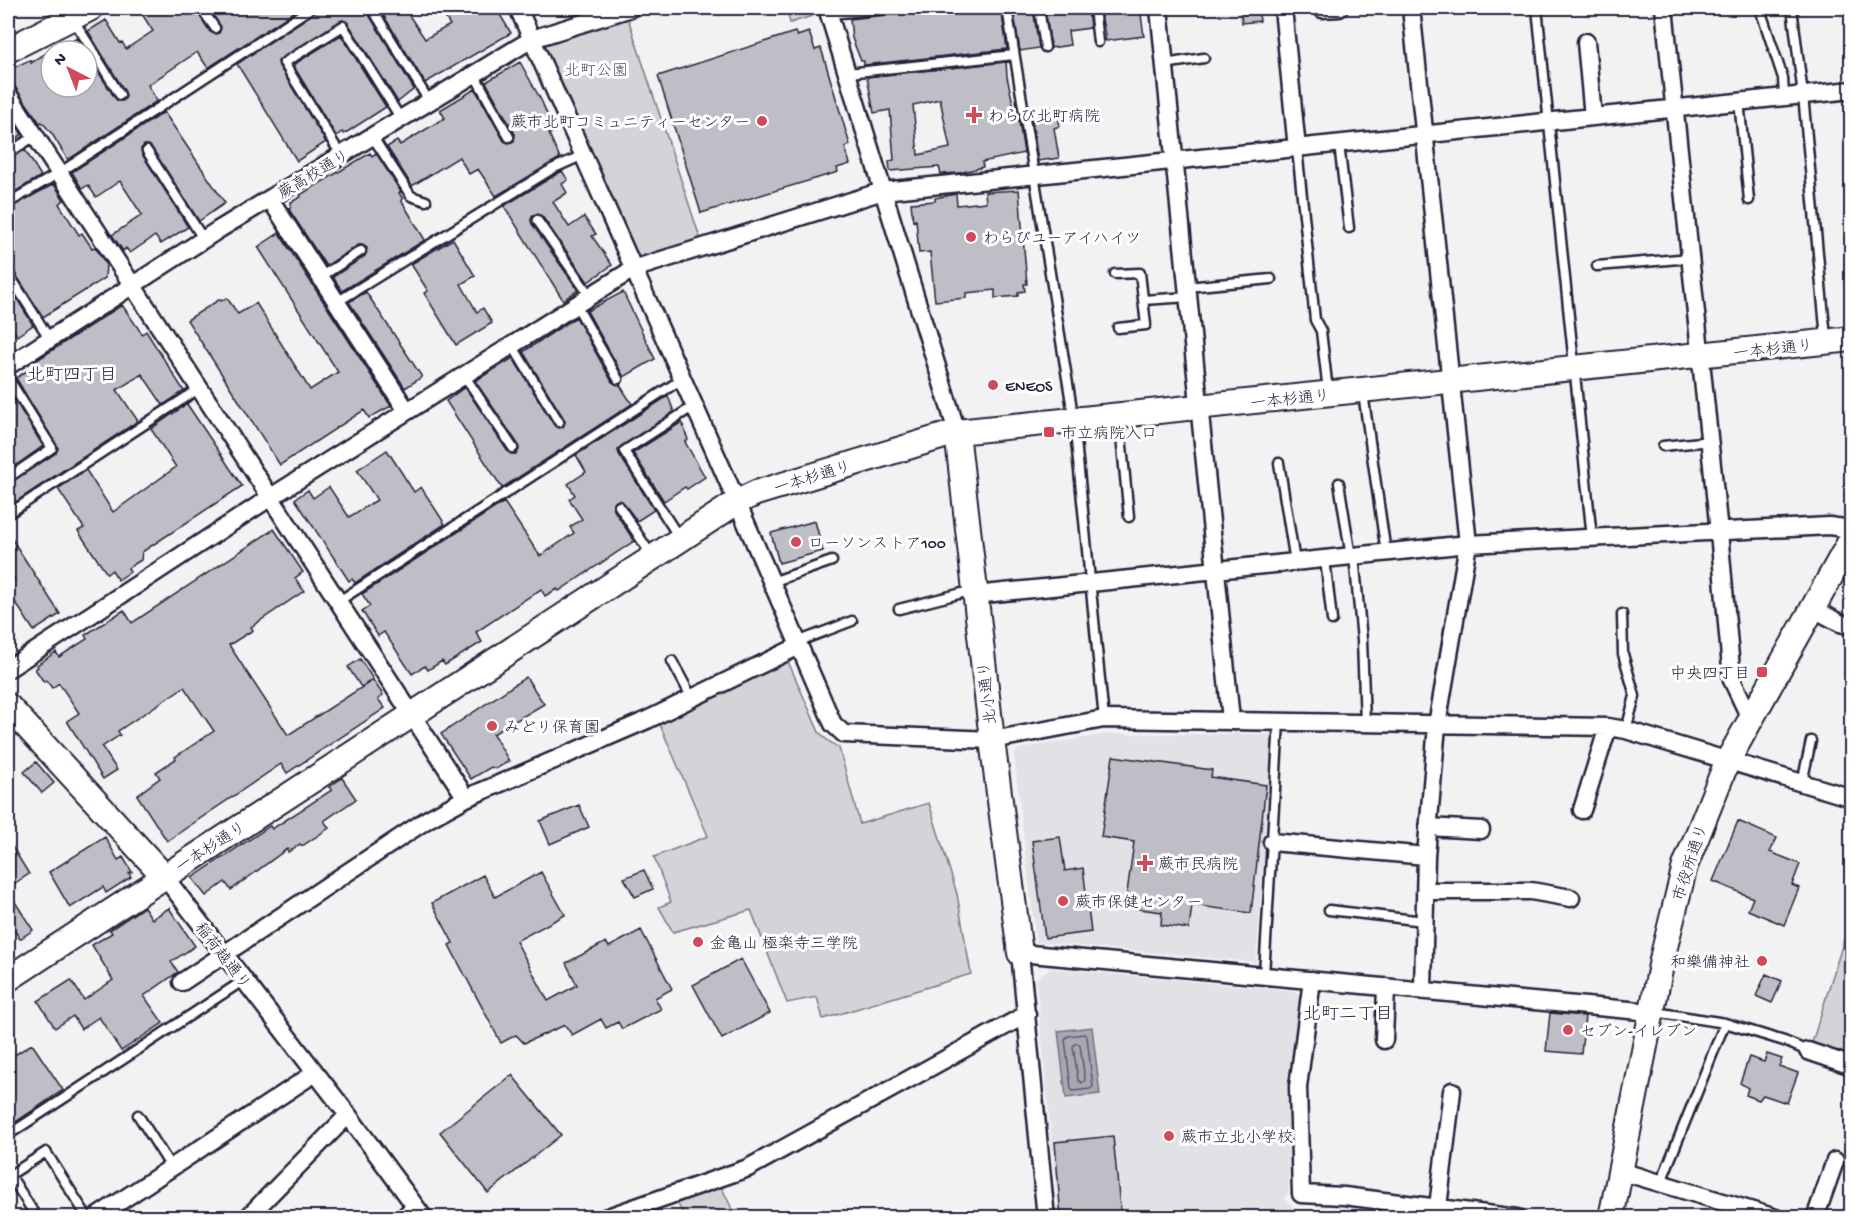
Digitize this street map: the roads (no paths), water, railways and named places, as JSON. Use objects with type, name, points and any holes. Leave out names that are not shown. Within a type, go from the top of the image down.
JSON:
[{"type":"street","points":[[519,8],[833,724],[844,734],[992,740],[1104,719],[1608,727],[1626,730],[1851,798]]},
{"type":"street","name":"蕨高校通り","points":[[8,366],[133,284],[532,39],[631,8]]},
{"type":"street","points":[[1159,8],[1231,720]]},
{"type":"street","points":[[1283,8],[1297,149]]},
{"type":"street","points":[[1322,9],[1340,8]]},
{"type":"street","points":[[1411,8],[1468,544],[1437,725],[1426,856],[1422,990]]},
{"type":"street","points":[[1664,8],[1710,441],[1732,680],[1750,718]]},
{"type":"street","points":[[829,11],[957,432]]},
{"type":"street","points":[[8,50],[81,12]]},
{"type":"street","points":[[1586,42],[1593,117]]},
{"type":"street","points":[[8,669],[271,497],[633,269],[883,191],[1851,90]]},
{"type":"street","points":[[8,94],[466,798]]},
{"type":"street","points":[[270,199],[407,411]]},
{"type":"street","name":"一本杉通り","points":[[8,979],[737,502],[756,493],[957,432],[1851,339]]},
{"type":"street","name":"北小通り","points":[[957,432],[992,740],[1020,953]]},
{"type":"street","points":[[975,592],[1092,584],[1468,544],[1828,526],[1851,529]]},
{"type":"street","name":"市役所通り","points":[[1611,1218],[1651,1011],[1685,866],[1727,762],[1851,538]]},
{"type":"street","points":[[1812,608],[1840,623],[1851,626]]},
{"type":"street","points":[[182,982],[428,819],[466,798],[647,720],[798,644]]},
{"type":"street","name":"稲荷越通り","points":[[8,706],[164,876],[348,1115],[424,1218]]},
{"type":"street","points":[[1582,810],[1608,727]]},
{"type":"street","points":[[1428,827],[1481,830]]},
{"type":"street","points":[[1272,842],[1426,856]]},
{"type":"street","points":[[1425,891],[1531,891],[1571,898]]},
{"type":"street","points":[[1046,1218],[1020,953],[1651,1011]]},
{"type":"street","points":[[1312,980],[1298,1087],[1301,1194],[1344,1196],[1518,1218]]},
{"type":"street","points":[[1384,1040],[1386,987]]},
{"type":"street","points":[[607,1217],[748,1168],[1027,1014]]},
{"type":"street","points":[[1808,1051],[1851,1066]]},
{"type":"street","points":[[95,1218],[315,1073]]},
{"type":"street","points":[[1438,1208],[1452,1091]]},
{"type":"street","points":[[247,1218],[348,1115]]},
{"type":"street","points":[[1815,1218],[1835,1161]]},
{"type":"street","points":[[1620,1171],[1765,1216]]},
{"type":"lane","points":[[201,8],[215,28]]},
{"type":"lane","points":[[8,203],[59,173],[311,8]]},
{"type":"lane","points":[[829,11],[894,8]]},
{"type":"lane","points":[[1006,8],[1074,421],[1104,719]]},
{"type":"lane","points":[[1039,8],[1045,47]]},
{"type":"lane","points":[[1094,8],[1098,42]]},
{"type":"lane","points":[[1538,8],[1592,538]]},
{"type":"lane","points":[[1792,8],[1803,95],[1826,342]]},
{"type":"lane","points":[[1760,9],[1783,78],[1784,97]]},
{"type":"lane","points":[[373,10],[429,101]]},
{"type":"lane","points":[[81,12],[120,95]]},
{"type":"lane","points":[[341,155],[284,63],[343,26],[401,119]]},
{"type":"lane","points":[[848,74],[1014,55]]},
{"type":"lane","points":[[1164,64],[1204,58]]},
{"type":"lane","points":[[474,74],[509,137]]},
{"type":"lane","points":[[1739,102],[1749,201]]},
{"type":"lane","points":[[8,153],[35,136]]},
{"type":"lane","points":[[372,136],[411,196],[426,201]]},
{"type":"lane","points":[[1339,144],[1349,228]]},
{"type":"lane","points":[[1297,149],[1315,320],[1320,332],[1329,394]]},
{"type":"lane","points":[[147,151],[204,240]]},
{"type":"lane","points":[[337,302],[552,169],[583,155]]},
{"type":"lane","points":[[537,220],[583,300],[618,379]]},
{"type":"lane","points":[[320,277],[361,251]]},
{"type":"lane","points":[[1597,266],[1690,258]]},
{"type":"lane","points":[[8,273],[49,338]]},
{"type":"lane","points":[[1115,274],[1140,273],[1146,325],[1118,328]]},
{"type":"lane","points":[[1143,300],[1271,279]]},
{"type":"lane","points":[[512,345],[559,422]]},
{"type":"lane","points":[[464,375],[513,448]]},
{"type":"lane","points":[[8,378],[52,448],[8,477]]},
{"type":"lane","points":[[339,601],[682,379]]},
{"type":"lane","points":[[8,514],[200,388]]},
{"type":"lane","points":[[1363,390],[1386,553]]},
{"type":"lane","points":[[681,539],[624,451],[694,406]]},
{"type":"lane","points":[[1119,416],[1129,518]]},
{"type":"lane","points":[[1663,446],[1710,441]]},
{"type":"lane","points":[[1279,463],[1295,562]]},
{"type":"lane","points":[[1339,483],[1352,556],[1362,640],[1365,723]]},
{"type":"lane","points":[[619,506],[653,557]]},
{"type":"lane","points":[[1325,559],[1332,621]]},
{"type":"lane","points":[[772,582],[832,561]]},
{"type":"lane","points":[[899,609],[975,592]]},
{"type":"lane","points":[[1622,614],[1623,654],[1635,696],[1626,730]]},
{"type":"lane","points":[[798,644],[852,621]]},
{"type":"lane","points":[[672,661],[692,698]]},
{"type":"lane","points":[[1264,975],[1279,721]]},
{"type":"lane","points":[[1802,783],[1811,741]]},
{"type":"lane","points":[[1329,910],[1424,921]]},
{"type":"lane","points":[[8,1135],[244,980]]},
{"type":"lane","points":[[1651,1011],[1725,1023],[1784,1041],[1808,1051]]},
{"type":"lane","points":[[1661,1182],[1725,1023]]},
{"type":"lane","points":[[138,1115],[171,1167]]},
{"type":"lane","points":[[37,1218],[10,1175],[46,1152],[88,1218]]},
{"type":"lane","points":[[396,1218],[413,1203]]},
{"type":"water","points":[[1092,1027],[1100,1094],[1066,1098],[1058,1031]]},
{"type":"place","name":"わらび北町病院","points":[[974,115]]},
{"type":"place","name":"蕨市北町コミュニティーセンター","points":[[762,121]]},
{"type":"place","name":"わらびユーアイハイツ","points":[[971,237]]},
{"type":"place","name":"ENEOS","points":[[993,385]]},
{"type":"place","name":"市立病院入口","points":[[1049,432]]},
{"type":"place","name":"ローソンストア100","points":[[796,542]]},
{"type":"place","name":"中央四丁目","points":[[1762,672]]},
{"type":"place","name":"みどり保育園","points":[[492,726]]},
{"type":"place","name":"蕨市民病院","points":[[1145,863]]},
{"type":"place","name":"蕨市保健センター","points":[[1063,901]]},
{"type":"place","name":"金亀山 極楽寺三学院","points":[[698,942]]},
{"type":"place","name":"和樂備神社","points":[[1762,961]]},
{"type":"place","name":"セブン-イレブン","points":[[1568,1030]]},
{"type":"place","name":"蕨市立北小学校","points":[[1169,1136]]},
{"type":"district","name":"北町四丁目","points":[[72,374]]},
{"type":"district","name":"北町二丁目","points":[[1348,1013]]},
{"type":"park label","name":"北町公園","points":[[596,69]]}]
